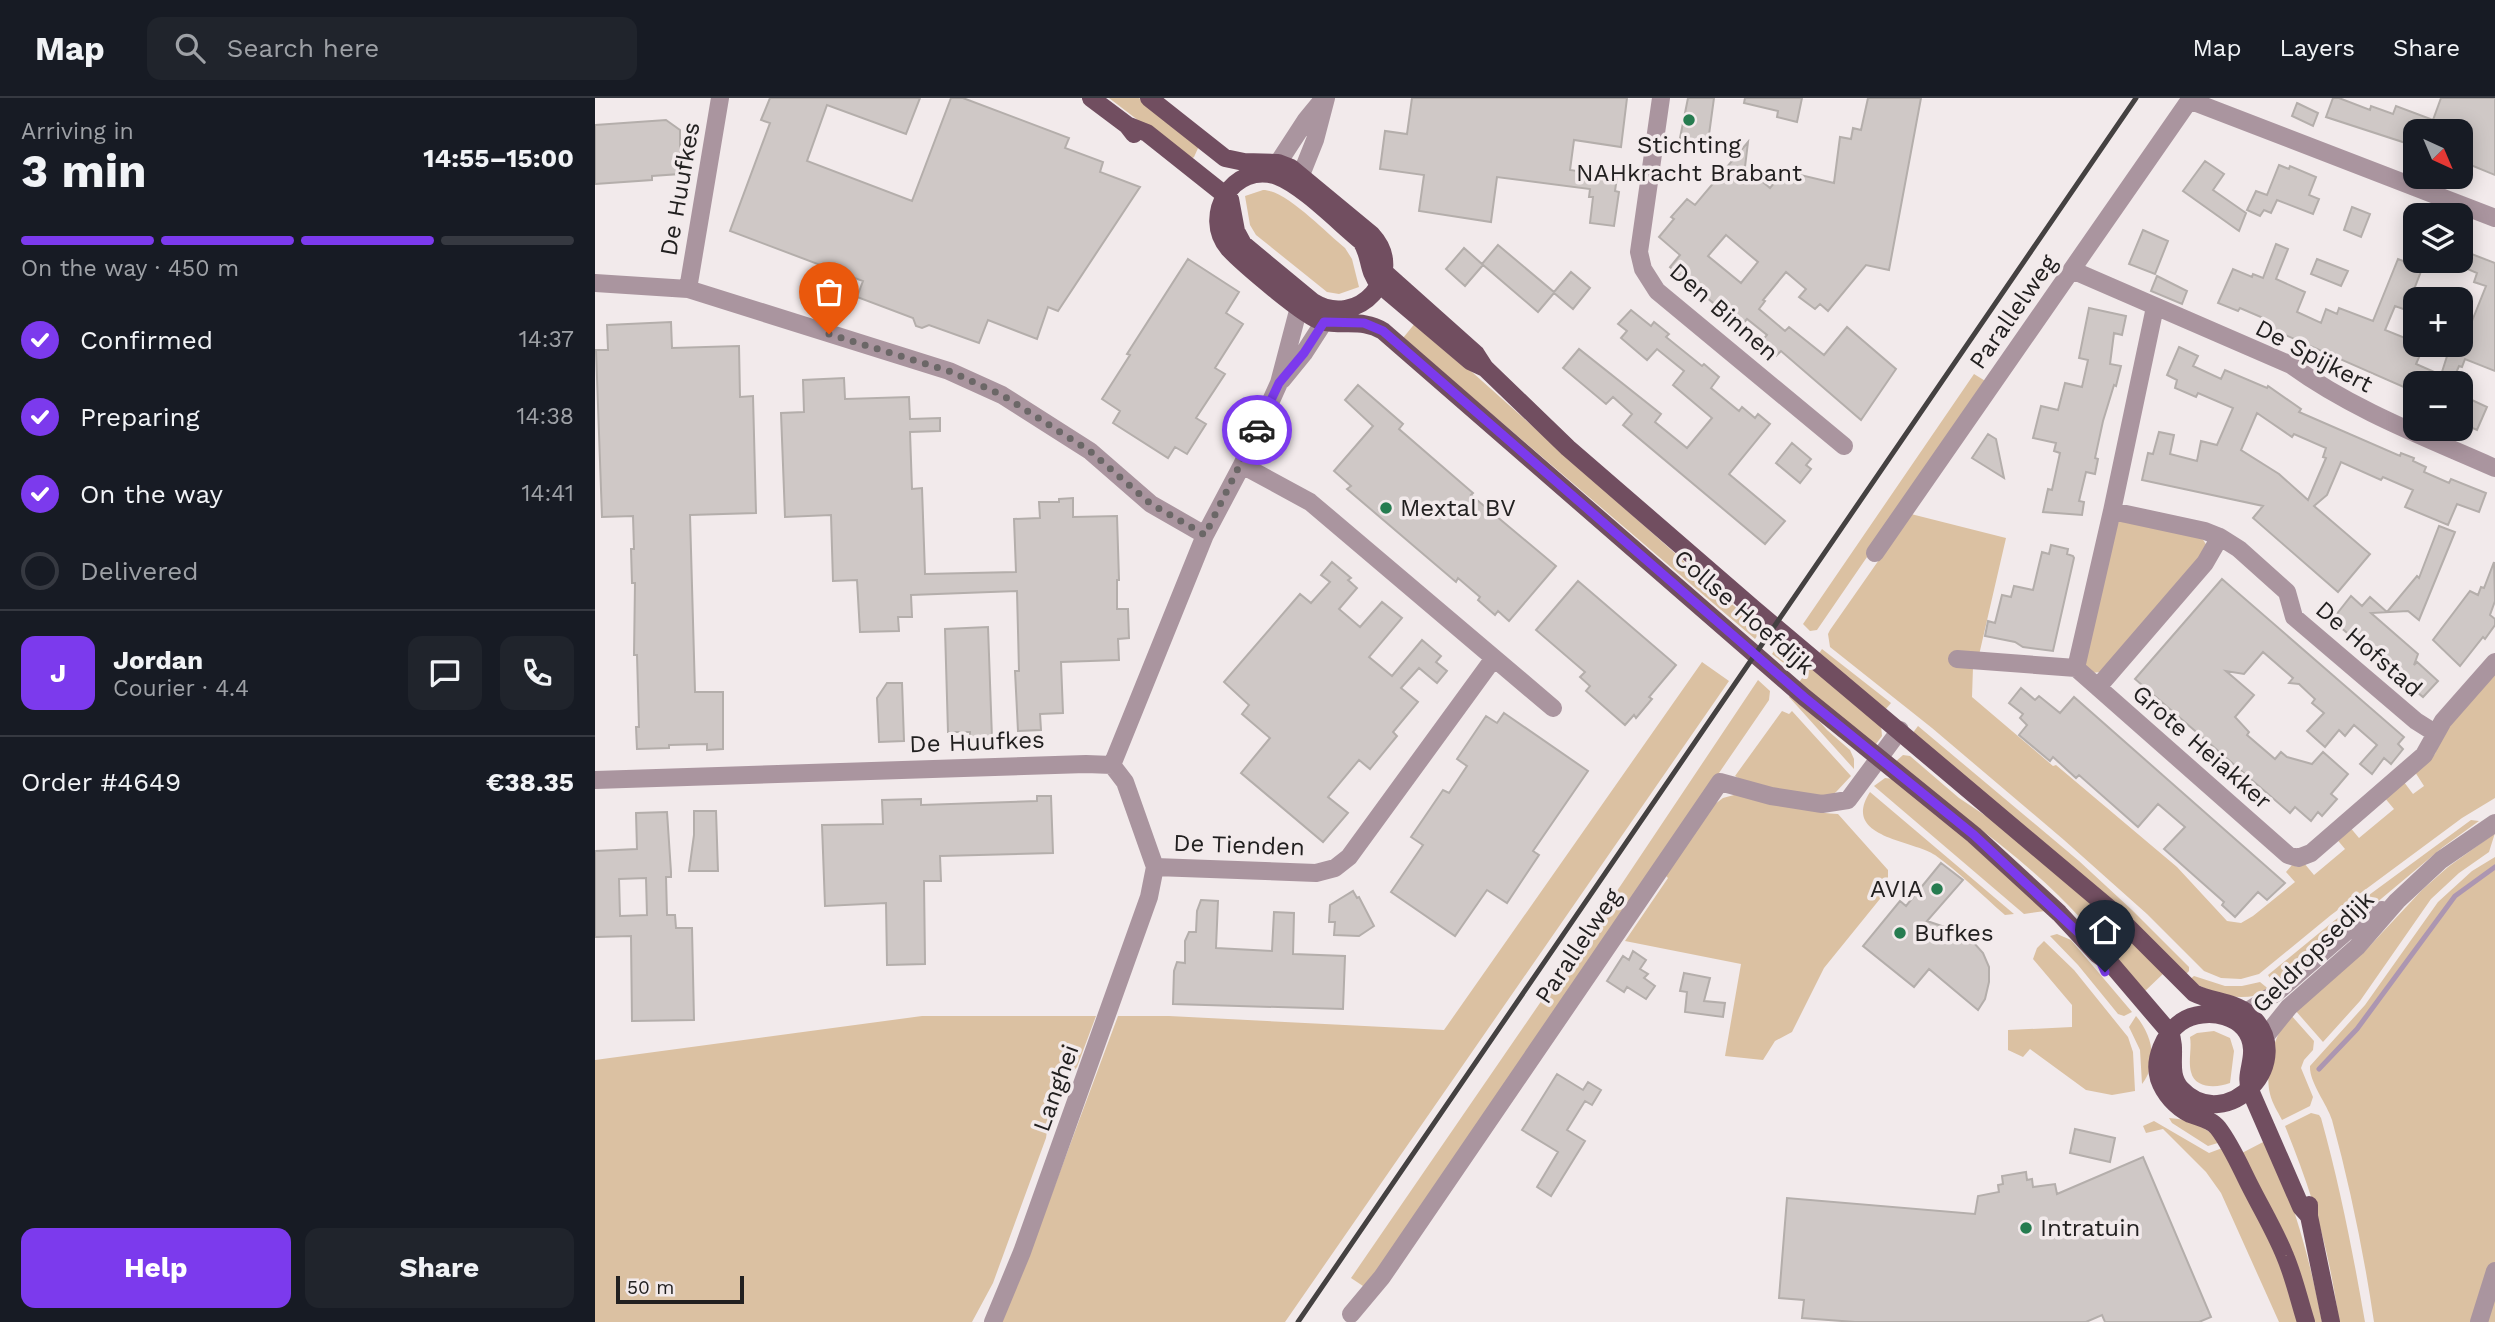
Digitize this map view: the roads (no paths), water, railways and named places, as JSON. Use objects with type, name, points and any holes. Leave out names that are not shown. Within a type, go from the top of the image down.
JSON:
[{"type":"main road","points":[[1091,98],[1127,125],[1140,142],[1222,200],[1232,203],[1236,230],[1247,248],[1328,316]]},
{"type":"main road","points":[[1149,98],[1226,158],[1301,175],[1378,242],[1384,264],[1381,278],[1362,304],[1328,316],[1313,318],[1228,248],[1219,231],[1222,200],[1230,187],[1248,177],[1274,169]]},
{"type":"main road","points":[[1274,169],[1361,242],[1367,252],[1372,276],[1381,278]]},
{"type":"main road","name":"Collse Hoefdijk","points":[[1381,278],[1470,361],[1485,368],[1568,448],[2110,909],[2181,982],[2205,999],[2231,1004],[2238,1015]]},
{"type":"main road","name":"Collse Hoefdijk","points":[[1328,316],[1373,324],[1383,331],[1728,632],[1983,844],[2059,913],[2097,954],[2112,965],[2167,1038]]},
{"type":"main road","points":[[2238,1015],[2252,1048],[2247,1076],[2254,1086],[2301,1207],[2309,1216],[2331,1322]]},
{"type":"main road","points":[[2238,1015],[2259,1026],[2264,1038],[2265,1059],[2254,1086],[2233,1100],[2218,1103],[2184,1101],[2168,1096],[2159,1078],[2158,1056],[2167,1038],[2180,1023],[2196,1016],[2238,1015]]},
{"type":"main road","points":[[2184,1101],[2200,1117],[2217,1127],[2234,1154],[2286,1257],[2306,1322]]},
{"type":"street","name":"De Huufkes","points":[[688,289],[719,98]]},
{"type":"street","points":[[1274,169],[1306,120],[1325,98]]},
{"type":"street","points":[[1301,175],[1314,141],[1325,98]]},
{"type":"street","name":"Den Binnen","points":[[1661,98],[1639,252],[1643,269],[1657,291],[1844,446]]},
{"type":"street","points":[[2190,99],[2495,218]]},
{"type":"street","name":"Parallelweg","points":[[1875,553],[2190,99]]},
{"type":"street","name":"De Spijkert","points":[[2072,270],[2291,366],[2318,386],[2376,416],[2495,468]]},
{"type":"street","name":"De Huufkes","points":[[595,284],[688,289],[949,371],[1002,395],[1090,451],[1151,504],[1205,535]]},
{"type":"street","points":[[1112,765],[1205,535],[1242,465],[1279,383],[1299,307]]},
{"type":"street","points":[[1957,659],[2076,668],[2155,307]]},
{"type":"street","points":[[1279,383],[1304,353],[1328,316]]},
{"type":"street","points":[[1242,465],[1310,502],[1553,708]]},
{"type":"street","name":"De Hofstad","points":[[2112,510],[2205,531],[2239,549],[2287,592],[2294,617],[2416,722],[2435,733]]},
{"type":"street","points":[[2098,687],[2205,563],[2220,537]]},
{"type":"street","name":"De Tienden","points":[[1112,765],[1125,782],[1155,867],[1316,873],[1335,868],[1349,857],[1493,658]]},
{"type":"street","points":[[2435,733],[2495,662]]},
{"type":"street","name":"Grote Heiakker","points":[[2076,668],[2288,855],[2298,858],[2311,853],[2424,755],[2435,733]]},
{"type":"street","name":"Parallelweg","points":[[1351,1314],[1382,1277],[1720,782],[1772,796],[1822,804],[1848,800],[1900,730]]},
{"type":"street","name":"De Huufkes","points":[[595,779],[1112,765]]},
{"type":"street","name":"Geldropsedijk","points":[[2264,1038],[2289,1007],[2357,947],[2397,901],[2441,860],[2495,823]]},
{"type":"street","name":"Langhei","points":[[993,1322],[1022,1252],[1087,1074],[1149,897],[1155,867]]},
{"type":"street","name":"Geldropsedijk","points":[[2238,1015],[2276,993],[2346,932],[2397,901]]},
{"type":"street","points":[[2479,1322],[2495,1271]]},
{"type":"waterway","points":[[2319,1069],[2357,1029],[2455,896],[2495,867]]},
{"type":"railway","points":[[1298,1322],[2136,98]]},
{"type":"place","name":"Stichting NAHkracht Brabant","points":[[1689,120]]},
{"type":"place","name":"Mextal BV","points":[[1386,508]]},
{"type":"place","name":"AVIA","points":[[1937,889]]},
{"type":"place","name":"Bufkes","points":[[1900,933]]},
{"type":"place","name":"Intratuin","points":[[2026,1228]]}]
